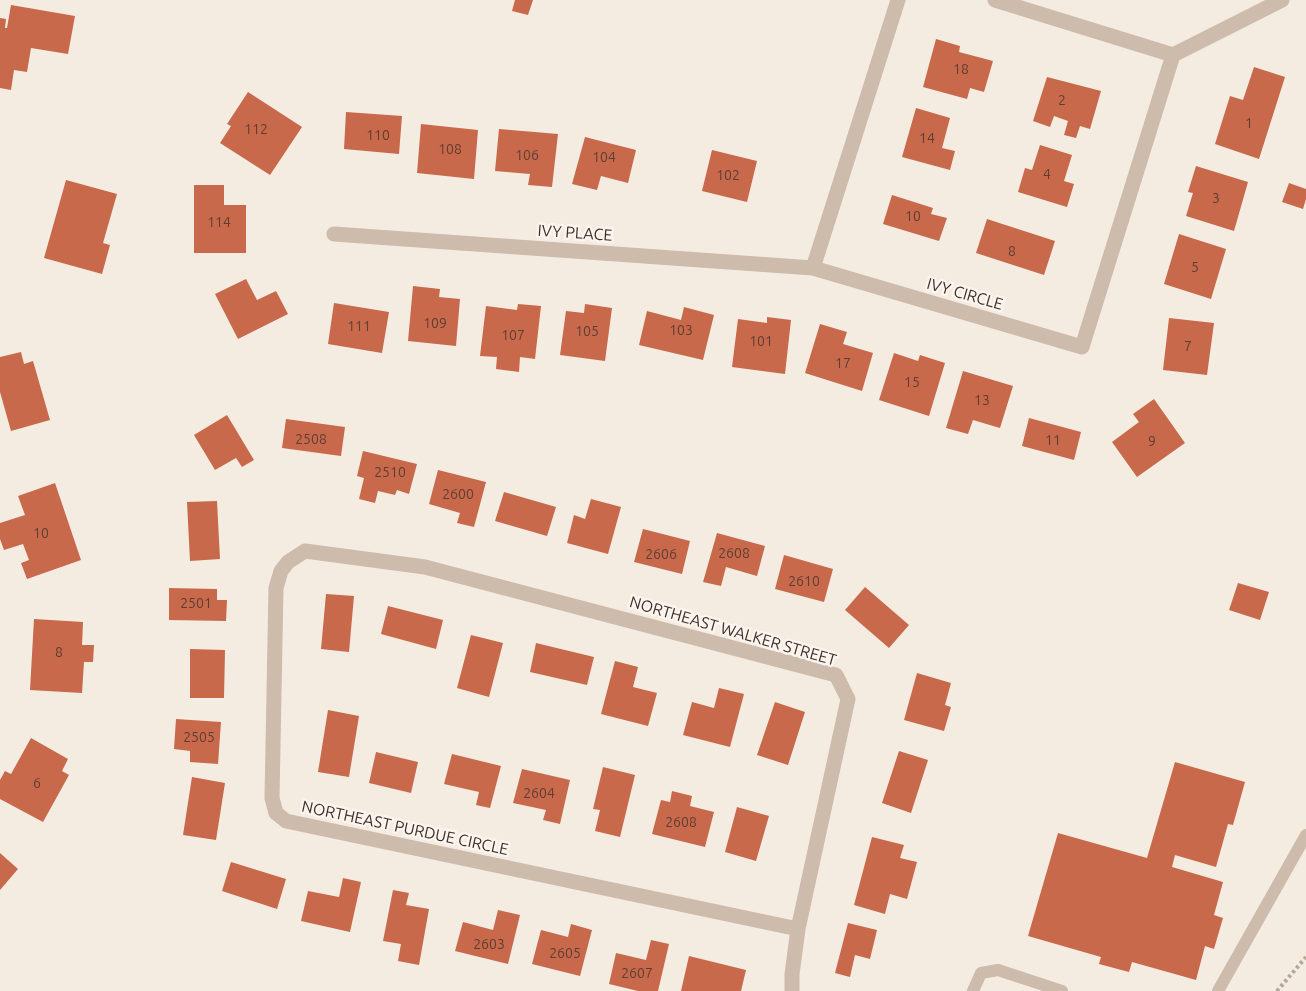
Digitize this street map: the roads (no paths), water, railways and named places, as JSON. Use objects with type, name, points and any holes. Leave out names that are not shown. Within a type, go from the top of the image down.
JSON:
[{"type":"street","points":[[813,268],[898,0]]},
{"type":"street","points":[[995,0],[1173,55],[1282,0]]},
{"type":"street","name":"IVY CIRCLE","points":[[813,268],[1082,347],[1173,55]]},
{"type":"street","name":"IVY PLACE","points":[[334,234],[813,268]]},
{"type":"street","name":"NORTHEAST WALKER STREET","points":[[305,551],[425,567],[836,675],[848,699],[798,929],[792,991]]},
{"type":"street","name":"NORTHEAST PURDUE CIRCLE","points":[[305,551],[288,562],[281,571],[276,588],[272,798],[276,813],[286,821],[798,929]]},
{"type":"lane","points":[[1218,991],[1306,835]]},
{"type":"lane","points":[[973,991],[981,973],[998,970],[1062,991]]}]
